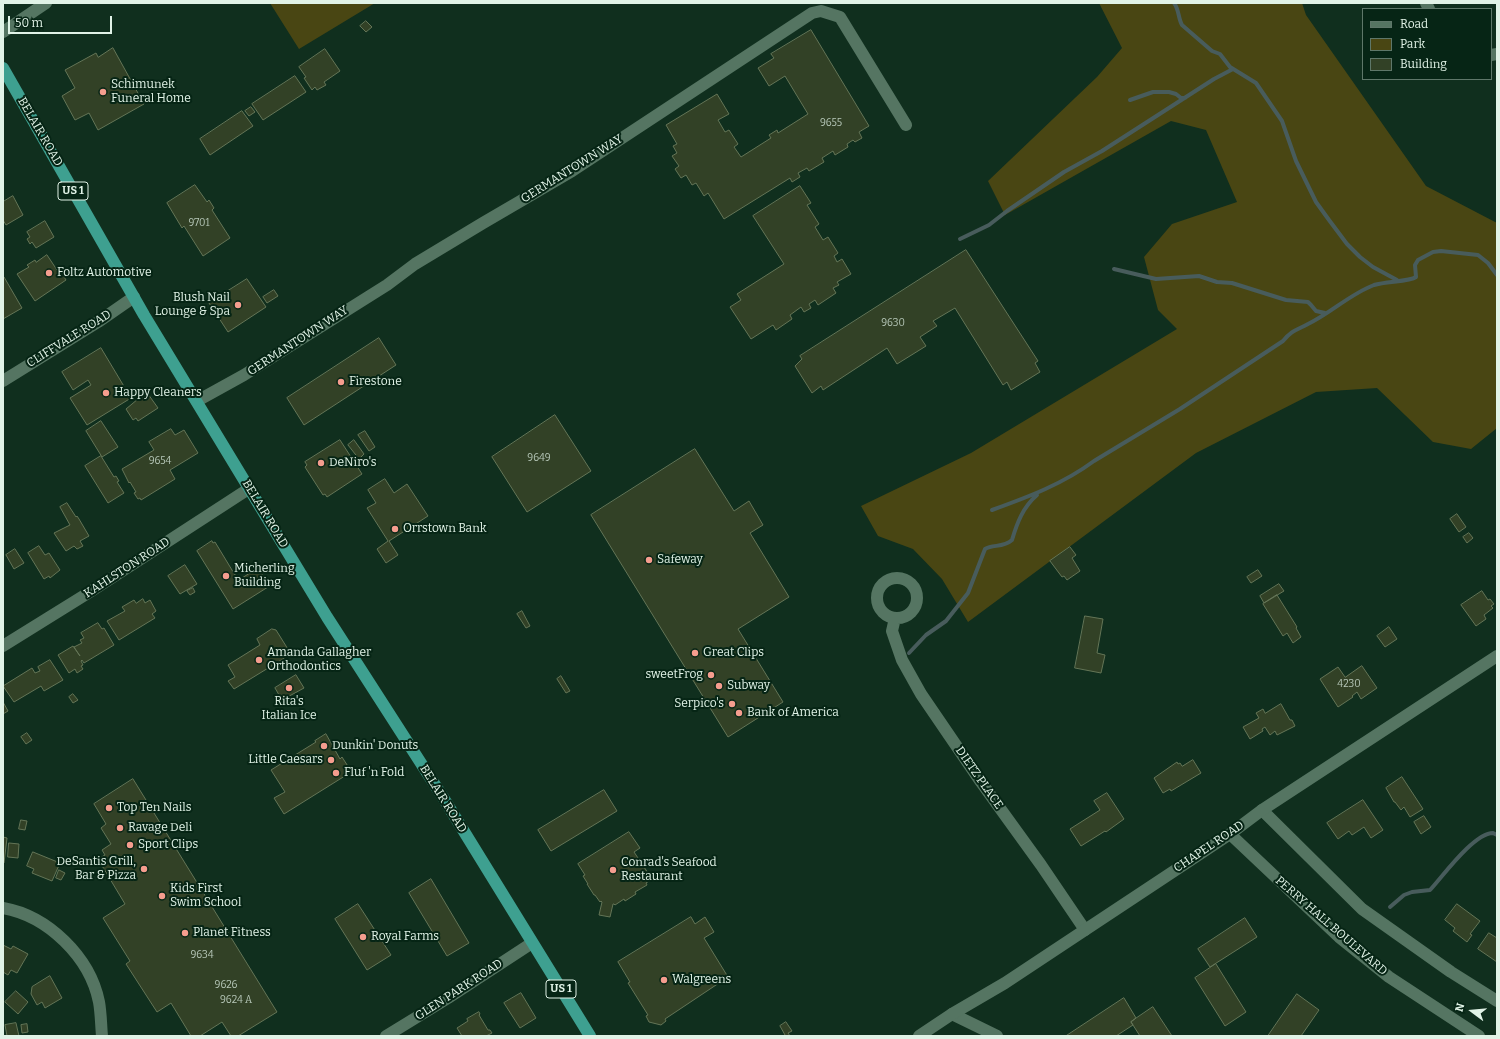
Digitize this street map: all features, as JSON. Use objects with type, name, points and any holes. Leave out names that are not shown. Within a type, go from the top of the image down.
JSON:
[{"type":"highway","name":"BELAIR ROAD","points":[[3,68],[134,297],[196,401],[327,617],[444,799],[590,1036]]},
{"type":"street","points":[[3,32],[46,3]]},
{"type":"street","name":"GERMANTOWN WAY","points":[[196,401],[244,375],[483,222],[572,171],[812,13],[821,11],[840,17],[906,125]]},
{"type":"street","name":"CLIFFVALE ROAD","points":[[3,381],[98,322],[134,297]]},
{"type":"street","name":"KAHLSTON ROAD","points":[[3,646],[94,590],[250,488]]},
{"type":"street","name":"DIETZ PLACE","points":[[895,618],[892,631],[902,660],[921,694],[1041,864],[1085,930]]},
{"type":"street","name":"CHAPEL ROAD","points":[[919,1036],[952,1014],[1005,983],[1230,834],[1262,810],[1497,656]]},
{"type":"street","points":[[1262,810],[1362,909],[1451,972],[1497,1001]]},
{"type":"street","name":"PERRY HALL BOULEVARD","points":[[1230,834],[1339,937],[1389,977],[1479,1036]]},
{"type":"street","points":[[3,908],[34,918],[46,926],[59,936],[82,962],[92,980],[99,1002],[102,1036]]},
{"type":"street","name":"GLEN PARK ROAD","points":[[386,1036],[448,998],[532,943]]},
{"type":"street","points":[[952,1014],[997,1036]]},
{"type":"green space","points":[[270,3],[375,3],[299,49]]},
{"type":"green space","points":[[1099,3],[1302,3],[1306,15],[1426,186],[1497,223],[1497,428],[1471,449],[1433,442],[1377,388],[1316,392],[1196,453],[968,622],[942,579],[913,549],[878,536],[861,506],[971,453],[1177,329],[1158,310],[1144,257],[1172,224],[1237,202],[1206,130],[1171,121],[1005,215],[988,181],[1097,77],[1122,48]]},
{"type":"building","points":[[366,21],[372,27],[366,32],[360,26]]},
{"type":"building","points":[[811,30],[869,126],[859,132],[862,138],[855,142],[853,140],[847,144],[848,147],[835,155],[833,151],[822,158],[824,162],[809,171],[807,168],[798,173],[800,177],[792,182],[790,178],[724,219],[708,193],[704,196],[696,183],[692,185],[686,175],[681,178],[675,169],[679,166],[672,156],[677,153],[673,146],[677,144],[666,125],[717,94],[729,114],[718,120],[725,132],[729,130],[738,144],[734,147],[741,157],[771,138],[769,135],[777,130],[778,133],[808,114],[785,76],[769,86],[758,68],[774,58],[771,54]]},
{"type":"building","name":"Schimunek Funeral Home","points":[[113,48],[144,104],[98,130],[89,113],[75,120],[62,96],[75,88],[65,70],[96,53],[98,57]]},
{"type":"building","points":[[325,49],[340,71],[324,82],[326,85],[317,90],[315,87],[312,90],[299,67]]},
{"type":"building","points":[[295,76],[306,92],[263,120],[252,104]]},
{"type":"building","points":[[251,107],[255,112],[249,116],[245,111]]},
{"type":"building","points":[[242,111],[253,126],[210,155],[200,139]]},
{"type":"building","points":[[195,185],[207,202],[209,200],[214,208],[212,210],[230,238],[203,256],[184,226],[182,228],[167,203]]},
{"type":"building","points":[[800,186],[811,203],[807,205],[819,224],[815,227],[823,240],[828,237],[838,253],[834,256],[837,262],[842,259],[851,274],[837,282],[839,285],[833,288],[836,293],[818,305],[815,300],[809,304],[811,308],[804,312],[801,307],[790,315],[792,319],[776,330],[773,325],[751,339],[730,307],[741,300],[737,294],[784,264],[753,216]]},
{"type":"building","points":[[13,196],[23,215],[6,225],[3,220],[3,202]]},
{"type":"building","points":[[45,221],[54,237],[36,248],[32,242],[30,244],[27,239],[30,237],[27,232]]},
{"type":"building","points":[[966,250],[1038,361],[1035,363],[1040,372],[1011,390],[1007,382],[1003,385],[955,308],[933,321],[937,326],[920,337],[926,346],[897,364],[887,348],[823,390],[821,386],[812,393],[795,366],[802,359],[800,356]]},
{"type":"building","points":[[47,255],[66,280],[35,301],[17,274],[29,267],[27,265],[35,260],[36,262]]},
{"type":"building","points":[[3,277],[22,308],[3,319]]},
{"type":"building","name":"Blush Nail Lounge & Spa","points":[[247,279],[266,307],[228,332],[209,303]]},
{"type":"building","points":[[274,290],[278,296],[267,303],[263,297]]},
{"type":"building","name":"Firestone","points":[[379,338],[396,365],[304,425],[287,398]]},
{"type":"building","points":[[101,348],[131,398],[87,425],[70,398],[91,385],[88,380],[73,390],[62,372]]},
{"type":"building","points":[[148,394],[158,408],[138,421],[136,418],[133,420],[126,409],[138,399],[139,400]]},
{"type":"building","points":[[555,415],[591,471],[527,512],[492,457]]},
{"type":"building","points":[[101,421],[118,447],[102,457],[86,431]]},
{"type":"building","points":[[171,429],[175,435],[184,430],[198,453],[170,470],[175,479],[141,500],[140,498],[138,499],[134,493],[136,492],[130,482],[129,483],[122,469],[154,450],[149,442]]},
{"type":"building","points":[[365,431],[375,447],[369,451],[358,435]]},
{"type":"building","points":[[340,440],[362,474],[327,497],[325,494],[323,495],[305,467],[307,465],[305,462]]},
{"type":"building","points":[[354,440],[364,454],[359,459],[348,445]]},
{"type":"building","points":[[695,449],[734,511],[749,501],[763,525],[750,533],[789,597],[738,629],[783,702],[728,737],[591,515]]},
{"type":"building","points":[[101,456],[114,477],[116,476],[119,481],[117,482],[124,493],[108,503],[85,466]]},
{"type":"building","name":"Orrstown Bank","points":[[385,479],[394,493],[407,484],[428,516],[389,541],[398,555],[386,563],[377,549],[388,541],[367,508],[376,503],[368,490]]},
{"type":"building","points":[[67,503],[89,536],[80,541],[83,546],[77,549],[74,546],[66,551],[54,533],[70,525],[60,507]]},
{"type":"building","points":[[1457,514],[1466,527],[1459,532],[1450,519]]},
{"type":"building","points":[[1469,533],[1473,538],[1467,543],[1463,537]]},
{"type":"building","name":"Micherling Building","points":[[212,541],[213,543],[215,542],[235,575],[242,578],[256,569],[257,571],[259,569],[268,587],[233,609],[197,551]]},
{"type":"building","points":[[39,546],[45,555],[49,553],[60,570],[50,578],[49,576],[44,579],[28,553]]},
{"type":"building","points":[[1070,547],[1076,555],[1072,558],[1080,571],[1067,580],[1064,576],[1062,577],[1050,561]]},
{"type":"building","points":[[15,549],[24,563],[14,569],[6,555]]},
{"type":"building","points":[[185,565],[197,584],[180,594],[168,576]]},
{"type":"building","points":[[1258,570],[1262,576],[1251,583],[1247,577]]},
{"type":"building","points":[[1279,584],[1284,591],[1264,603],[1260,596]]},
{"type":"building","points":[[193,588],[195,592],[190,595],[187,591]]},
{"type":"building","points":[[1482,591],[1488,600],[1490,599],[1494,604],[1491,606],[1493,608],[1484,615],[1486,619],[1476,626],[1461,605]]},
{"type":"building","points":[[1277,595],[1297,627],[1296,628],[1301,637],[1293,643],[1287,633],[1283,636],[1263,604]]},
{"type":"building","points":[[143,599],[145,603],[150,600],[156,611],[152,614],[155,618],[119,640],[107,621],[125,611],[122,607],[134,600],[136,603]]},
{"type":"building","points":[[522,611],[530,626],[526,628],[517,614]]},
{"type":"building","points":[[1085,616],[1103,619],[1097,653],[1105,655],[1101,673],[1075,668]]},
{"type":"building","points":[[98,623],[102,629],[104,628],[114,645],[84,663],[82,660],[83,665],[81,666],[83,669],[77,673],[75,669],[69,673],[58,655],[73,646],[80,656],[74,647],[82,643],[80,640],[84,638],[81,633]]},
{"type":"building","points":[[1389,627],[1397,639],[1385,647],[1377,636]]},
{"type":"building","name":"Amanda Gallagher Orthodontics","points":[[272,629],[276,630],[291,654],[234,689],[228,681],[235,677],[228,665],[260,645],[257,639]]},
{"type":"building","points":[[50,660],[63,680],[44,691],[41,686],[14,702],[3,686],[32,668],[35,673],[40,671],[38,667]]},
{"type":"building","points":[[1362,666],[1377,688],[1361,699],[1357,692],[1352,696],[1353,697],[1338,707],[1320,679],[1338,667],[1345,677]]},
{"type":"building","name":"Rita's Italian Ice","points":[[296,675],[304,688],[282,700],[275,688]]},
{"type":"building","points":[[561,676],[570,691],[566,693],[557,679]]},
{"type":"building","points":[[73,694],[78,700],[73,703],[69,697]]},
{"type":"building","points":[[3,702],[8,711],[3,714]]},
{"type":"building","points":[[1281,704],[1295,726],[1277,735],[1275,731],[1270,735],[1265,727],[1262,729],[1263,731],[1250,739],[1243,727],[1259,718],[1256,713],[1263,709],[1265,713]]},
{"type":"building","points":[[27,733],[32,740],[26,744],[21,737]]},
{"type":"building","points":[[326,734],[340,759],[342,757],[351,771],[284,814],[274,798],[285,792],[271,770],[316,742],[315,741]]},
{"type":"building","points":[[1193,760],[1201,773],[1171,791],[1170,789],[1163,793],[1154,778],[1177,762],[1182,766]]},
{"type":"building","points":[[1402,777],[1423,809],[1410,817],[1404,807],[1401,810],[1394,802],[1386,788]]},
{"type":"building","points":[[133,779],[277,1012],[238,1036],[231,1036],[222,1022],[200,1036],[191,1036],[171,1003],[157,1012],[126,964],[130,961],[103,918],[125,904],[98,859],[105,855],[102,850],[111,844],[101,828],[106,824],[94,804]]},
{"type":"building","points":[[604,790],[617,811],[551,851],[538,830]]},
{"type":"building","points":[[1107,793],[1124,819],[1106,832],[1105,831],[1081,846],[1070,829],[1100,810],[1094,801]]},
{"type":"building","points":[[1363,800],[1383,830],[1371,838],[1364,827],[1352,835],[1349,831],[1338,839],[1327,823]]},
{"type":"building","points":[[1424,816],[1431,827],[1421,834],[1414,822]]},
{"type":"building","points":[[21,820],[27,821],[25,830],[19,829]]},
{"type":"building","name":"Conrad's Seafood Restaurant","points":[[629,832],[640,848],[634,852],[652,879],[646,883],[647,885],[635,892],[636,894],[625,901],[624,899],[615,905],[613,904],[610,917],[599,915],[602,902],[600,902],[594,895],[587,884],[583,876],[585,875],[578,864]]},
{"type":"building","points":[[3,837],[7,838],[4,863],[3,863]]},
{"type":"building","points":[[9,843],[19,844],[18,858],[8,857]]},
{"type":"building","points":[[33,852],[60,863],[52,881],[32,873],[34,869],[27,866]]},
{"type":"building","points":[[59,870],[65,873],[61,880],[56,878]]},
{"type":"building","name":"Royal Farms","points":[[431,879],[469,943],[447,956],[409,893]]},
{"type":"building","name":"Royal Farms","points":[[358,904],[391,955],[367,970],[335,919]]},
{"type":"building","points":[[1457,904],[1480,921],[1470,934],[1472,935],[1467,942],[1453,931],[1455,928],[1445,920]]},
{"type":"building","name":"Walgreens","points":[[691,917],[695,924],[705,917],[714,932],[704,938],[728,977],[665,1019],[666,1021],[661,1025],[649,1022],[646,1016],[648,1015],[628,983],[630,982],[618,962]]},
{"type":"building","points":[[1245,918],[1257,937],[1210,967],[1198,949]]},
{"type":"building","points":[[1489,933],[1497,938],[1497,962],[1478,949]]},
{"type":"building","points":[[3,945],[11,949],[13,946],[28,954],[17,973],[11,970],[8,975],[3,972]]},
{"type":"building","points":[[1216,964],[1246,1012],[1225,1026],[1195,978]]},
{"type":"building","points":[[50,976],[62,998],[45,1008],[42,1002],[37,1005],[31,994],[32,987]]},
{"type":"building","points":[[16,991],[28,1002],[18,1014],[5,1002]]},
{"type":"building","points":[[521,993],[536,1018],[520,1028],[504,1003]]},
{"type":"building","points":[[1297,994],[1319,1010],[1301,1036],[1268,1036]]},
{"type":"building","points":[[1124,998],[1136,1018],[1131,1022],[1133,1025],[1116,1036],[1066,1036]]},
{"type":"building","points":[[1153,1007],[1172,1036],[1140,1036],[1131,1022]]},
{"type":"building","points":[[479,1012],[479,1015],[488,1030],[492,1033],[486,1036],[462,1036],[457,1028],[468,1021],[467,1019]]},
{"type":"building","points":[[786,1022],[792,1031],[788,1033],[790,1036],[783,1036],[785,1035],[780,1026]]},
{"type":"building","points":[[16,1023],[19,1036],[7,1036],[5,1025]]},
{"type":"building","points":[[27,1024],[28,1032],[22,1033],[21,1025]]},
{"type":"waterway","points":[[1174,3],[1182,25],[1212,51],[1220,54],[1230,67],[1256,83],[1282,121],[1296,161],[1316,202],[1347,244],[1373,267],[1397,280]]},
{"type":"waterway","points":[[960,239],[989,225],[1064,172],[1102,151],[1214,79],[1233,69]]},
{"type":"waterway","points":[[1130,100],[1153,92],[1169,92],[1176,94],[1181,98],[1185,98]]},
{"type":"waterway","points":[[992,510],[1032,495],[1070,477],[1180,409],[1283,341],[1292,332],[1316,320],[1357,293],[1374,285],[1413,279],[1416,277],[1415,265],[1418,260],[1433,252],[1441,251],[1478,255],[1488,263],[1497,275]]},
{"type":"waterway","points":[[1114,269],[1156,279],[1199,276],[1217,282],[1232,283],[1286,300],[1308,302],[1316,311],[1325,313]]},
{"type":"waterway","points":[[909,653],[926,635],[946,621],[968,593],[985,549],[1002,545],[1012,540],[1021,516],[1037,495]]},
{"type":"waterway","points":[[1390,907],[1404,895],[1412,892],[1430,890],[1468,847],[1485,835],[1493,833],[1497,835]]},
{"type":"place","name":"Schimunek Funeral Home","points":[[103,92]]},
{"type":"place","name":"Foltz Automotive","points":[[49,273]]},
{"type":"place","name":"Blush Nail Lounge & Spa","points":[[238,305]]},
{"type":"place","name":"Firestone","points":[[341,382]]},
{"type":"place","name":"Happy Cleaners","points":[[106,393]]},
{"type":"place","name":"DeNiro's","points":[[321,463]]},
{"type":"place","name":"Orrstown Bank","points":[[395,529]]},
{"type":"place","name":"Safeway","points":[[649,560]]},
{"type":"place","name":"Micherling Building","points":[[226,576]]},
{"type":"place","name":"Great Clips","points":[[695,653]]},
{"type":"place","name":"Amanda Gallagher Orthodontics","points":[[259,660]]},
{"type":"place","name":"sweetFrog","points":[[711,675]]},
{"type":"place","name":"Subway","points":[[719,686]]},
{"type":"place","name":"Rita's Italian Ice","points":[[289,688]]},
{"type":"place","name":"Serpico's","points":[[732,704]]},
{"type":"place","name":"Bank of America","points":[[739,713]]},
{"type":"place","name":"Dunkin' Donuts","points":[[324,746]]},
{"type":"place","name":"Little Caesars","points":[[331,760]]},
{"type":"place","name":"Fluf 'n Fold","points":[[336,773]]},
{"type":"place","name":"Top Ten Nails","points":[[109,808]]},
{"type":"place","name":"Ravage Deli","points":[[120,828]]},
{"type":"place","name":"Sport Clips","points":[[130,845]]},
{"type":"place","name":"DeSantis Grill, Bar & Pizza","points":[[144,869]]},
{"type":"place","name":"Conrad's Seafood Restaurant","points":[[613,870]]},
{"type":"place","name":"Kids First Swim School","points":[[162,896]]},
{"type":"place","name":"Planet Fitness","points":[[185,933]]},
{"type":"place","name":"Royal Farms","points":[[363,937]]},
{"type":"place","name":"Walgreens","points":[[664,980]]}]
